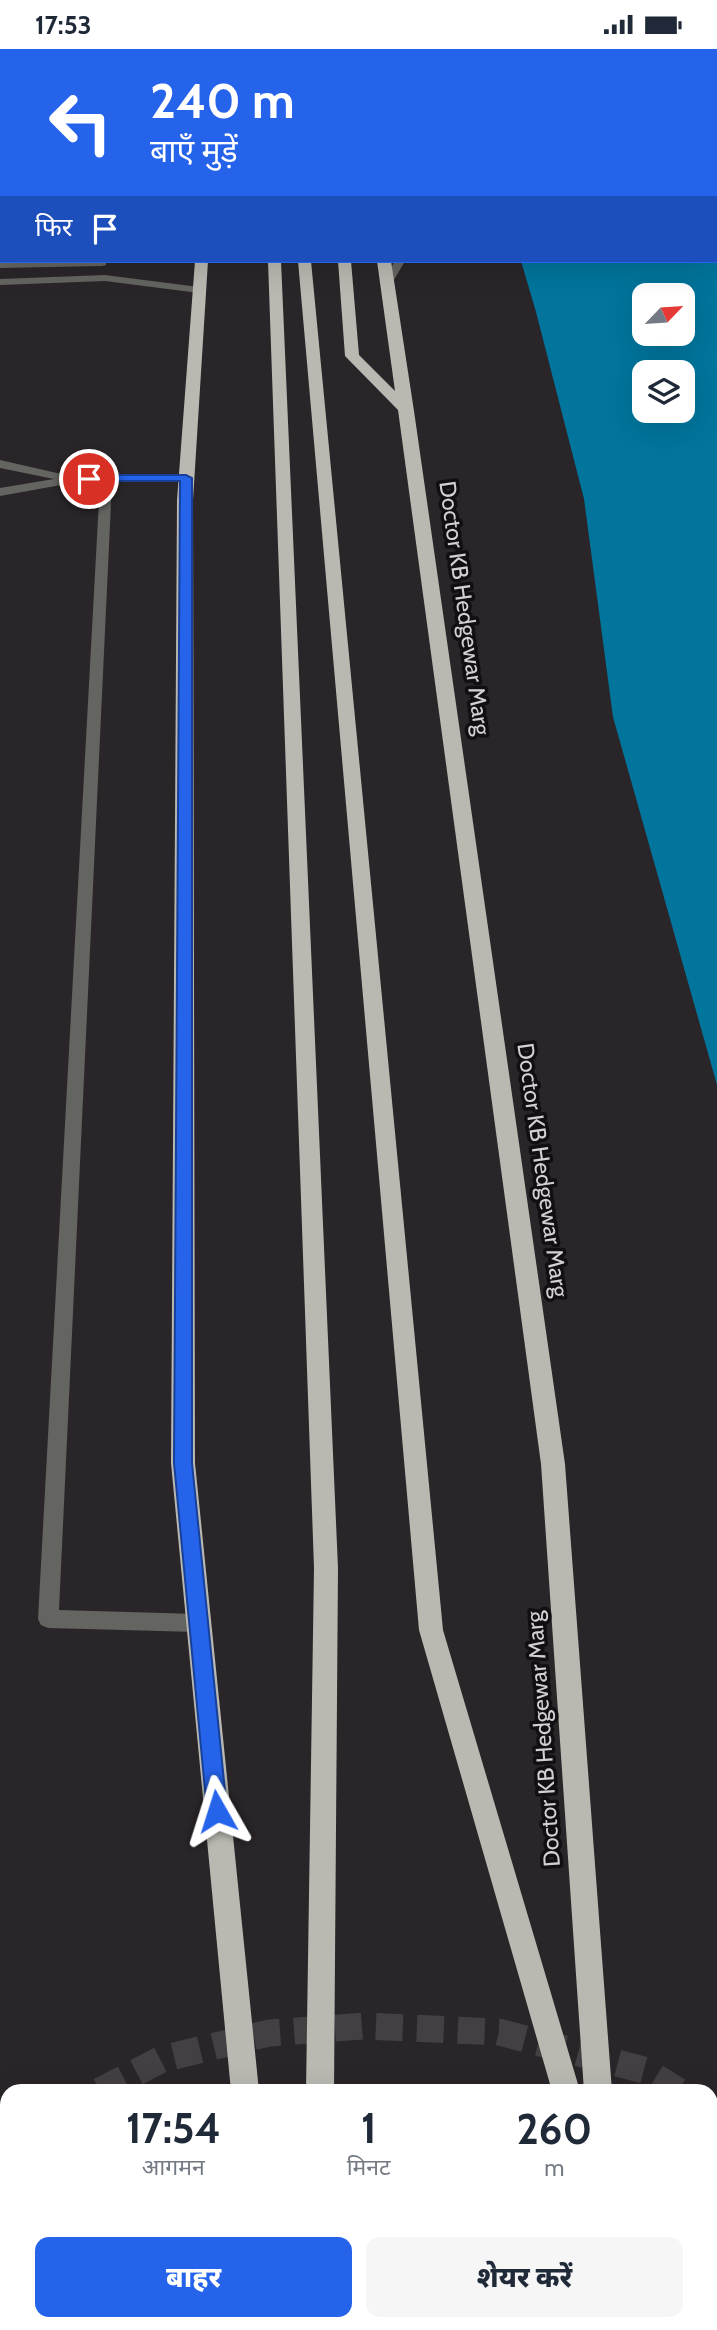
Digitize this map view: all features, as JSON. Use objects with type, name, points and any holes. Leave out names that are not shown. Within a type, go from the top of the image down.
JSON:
[{"type":"highway","points":[[201,263],[186,478],[183,1463],[244,2084]]},
{"type":"highway","points":[[274,263],[326,1568],[320,2084]]},
{"type":"highway","points":[[304,263],[431,1630],[564,2084]]},
{"type":"highway","points":[[344,263],[352,356],[407,411]]},
{"type":"highway","name":"Doctor KB Hedgewar Marg","points":[[384,263],[554,1464],[598,2084]]},
{"type":"street","points":[[0,265],[68,263]]},
{"type":"street","points":[[102,263],[106,278]]},
{"type":"street","points":[[387,283],[399,263]]},
{"type":"street","points":[[0,282],[106,278],[199,291]]},
{"type":"street","points":[[0,464],[72,479]]},
{"type":"street","points":[[0,492],[72,479],[186,478]]},
{"type":"street","points":[[106,479],[48,1619],[197,1622]]},
{"type":"water","points":[[522,263],[717,263],[717,1085],[613,717],[584,499]]},
{"type":"tunnel","points":[[114,2084],[162,2059],[269,2033],[364,2026],[499,2032],[644,2070],[667,2084]]},
{"type":"route","points":[[89,479],[186,478],[183,1463],[217,1811]]}]
